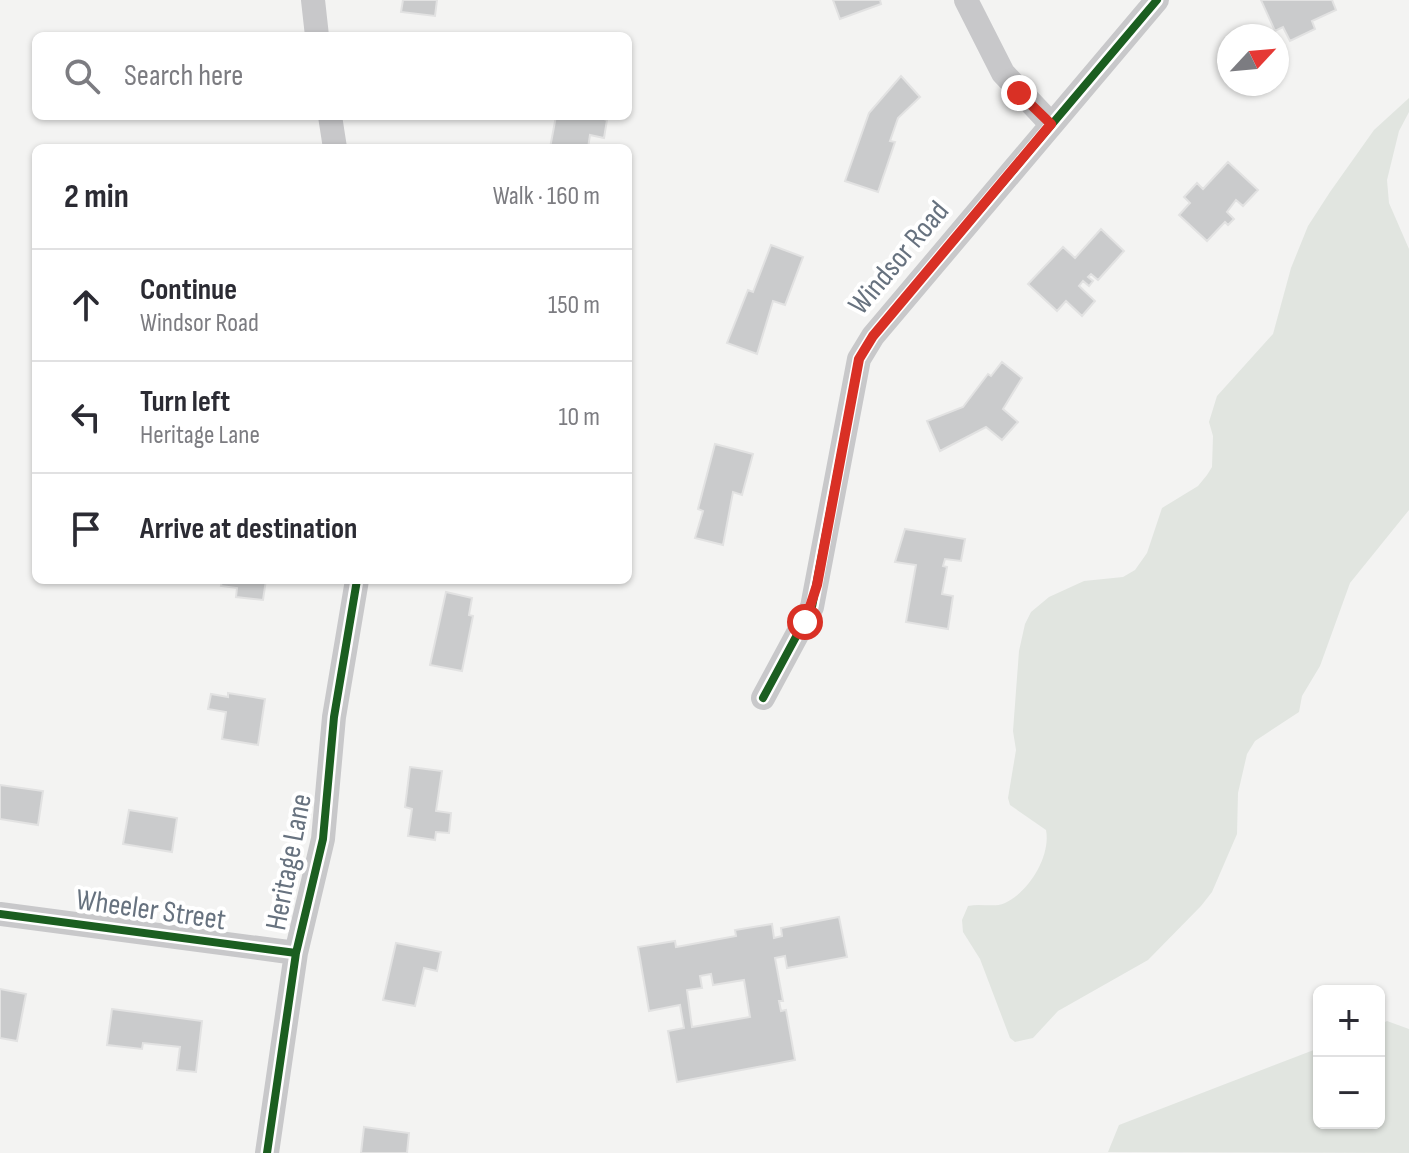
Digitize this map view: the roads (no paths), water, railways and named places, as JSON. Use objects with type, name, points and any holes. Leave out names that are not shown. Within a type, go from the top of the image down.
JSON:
[{"type":"street","points":[[313,0],[317,32]]},
{"type":"street","points":[[966,0],[1003,73],[1051,124]]},
{"type":"street","name":"Windsor Road","points":[[763,698],[812,607],[859,359],[873,336],[1157,0]]},
{"type":"street","points":[[331,120],[334,144]]},
{"type":"street","name":"Heritage Lane","points":[[267,1153],[296,953],[323,839],[334,717],[356,584]]},
{"type":"street","name":"Wheeler Street","points":[[0,914],[296,953]]}]
